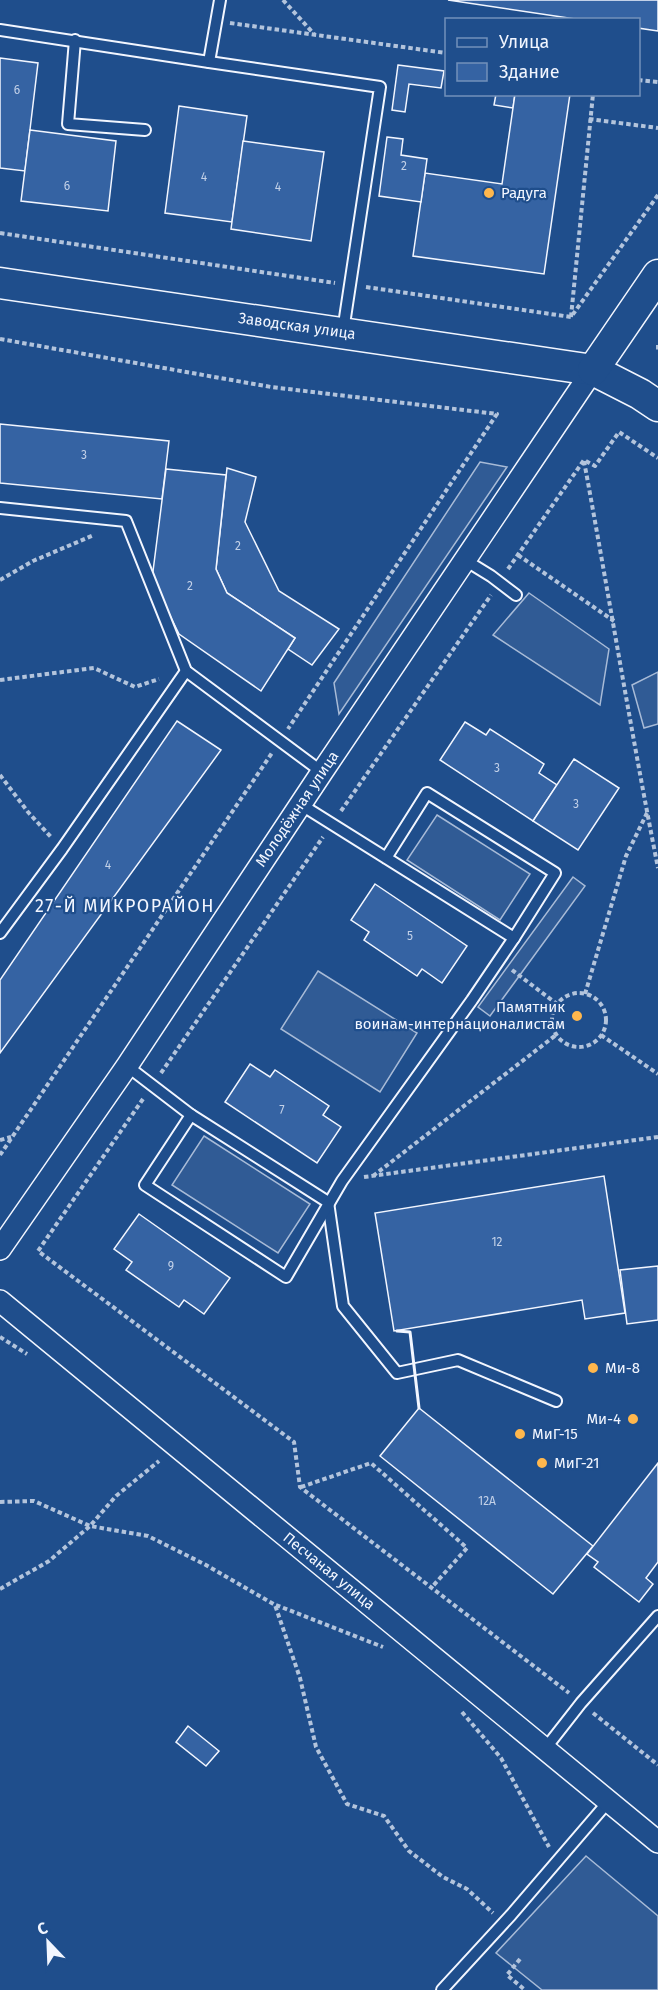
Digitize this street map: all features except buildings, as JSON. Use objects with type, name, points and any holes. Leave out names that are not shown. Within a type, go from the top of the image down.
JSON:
[{"type":"street","points":[[593,370],[658,275]]},
{"type":"street","name":"Заводская улица","points":[[0,283],[593,370],[658,406]]},
{"type":"street","name":"Молодёжная улица","points":[[0,1249],[127,1066],[300,804],[593,370]]},
{"type":"street","name":"Песчаная улица","points":[[0,1300],[658,1842]]},
{"type":"lane","points":[[209,62],[220,0]]},
{"type":"lane","points":[[0,30],[380,87],[343,333]]},
{"type":"lane","points":[[75,40],[68,124],[145,130]]},
{"type":"lane","points":[[0,508],[126,521],[186,671],[322,772]]},
{"type":"lane","points":[[465,560],[516,595]]},
{"type":"lane","points":[[0,933],[5,918],[62,849],[186,671]]},
{"type":"lane","points":[[191,1115],[145,1185],[286,1277],[342,1180],[499,960],[555,873],[427,793],[386,858]]},
{"type":"lane","points":[[300,804],[514,938]]},
{"type":"lane","points":[[127,1066],[191,1115],[328,1202],[343,1306],[397,1373],[458,1360],[556,1401]]},
{"type":"lane","points":[[545,1749],[581,1703],[658,1616]]},
{"type":"lane","points":[[442,1990],[609,1802]]},
{"type":"path","points":[[283,0],[314,35]]},
{"type":"path","points":[[216,21],[445,53]]},
{"type":"path","points":[[640,80],[658,82]]},
{"type":"path","points":[[571,317],[593,96]]},
{"type":"path","points":[[589,119],[658,128]]},
{"type":"path","points":[[0,339],[271,387],[497,414],[280,741],[0,1155]]},
{"type":"path","points":[[619,432],[658,458]]},
{"type":"path","points":[[584,460],[658,867]]},
{"type":"path","points":[[0,579],[33,561],[126,521]]},
{"type":"path","points":[[518,555],[614,621]]},
{"type":"path","points":[[0,680],[94,668],[135,687],[186,671]]},
{"type":"path","points":[[0,775],[28,812],[62,849]]},
{"type":"path","points":[[585,994],[626,856],[647,812]]},
{"type":"path","points":[[499,960],[557,1004]]},
{"type":"path","points":[[585,994],[602,1006],[605,1026],[594,1043],[584,1047],[573,1047],[563,1043],[556,1035],[552,1024],[552,1014],[564,997],[585,994]]},
{"type":"path","points":[[373,1176],[556,1035]]},
{"type":"path","points":[[601,1035],[658,1074]]},
{"type":"path","points":[[0,1140],[12,1137]]},
{"type":"path","points":[[342,1180],[658,1137]]},
{"type":"path","points":[[38,1251],[294,1442],[300,1487],[432,1587],[658,1765]]},
{"type":"path","points":[[0,1589],[49,1561],[90,1526],[116,1496],[177,1446]]},
{"type":"path","points":[[300,1487],[371,1463],[466,1548],[432,1587]]},
{"type":"path","points":[[0,1502],[34,1501],[90,1526],[148,1536],[204,1564],[275,1605],[388,1649]]},
{"type":"path","points":[[275,1605],[300,1678],[316,1747],[347,1804],[384,1816],[409,1851],[443,1877],[467,1889],[503,1922]]},
{"type":"path","points":[[458,1707],[501,1758],[557,1862]]},
{"type":"path","points":[[520,1959],[507,1975],[525,1990]]},
{"type":"shaded area","points":[[480,462],[507,467],[339,714],[334,683]]},
{"type":"shaded area","points":[[529,593],[609,649],[600,705],[493,635]]},
{"type":"shaded area","points":[[658,672],[658,724],[644,728],[632,685]]},
{"type":"shaded area","points":[[437,815],[530,874],[500,920],[407,860]]},
{"type":"shaded area","points":[[573,877],[585,886],[490,1016],[478,1007]]},
{"type":"shaded area","points":[[318,971],[417,1033],[380,1092],[281,1029]]},
{"type":"shaded area","points":[[204,1136],[310,1204],[278,1253],[172,1185]]},
{"type":"shaded area","points":[[586,1856],[658,1916],[658,1990],[542,1990],[496,1953]]},
{"type":"wall","points":[[397,1331],[410,1332],[419,1408]]},
{"type":"place","name":"Радуга","points":[[489,193]]},
{"type":"place","name":"Памятник воинам-интернационалистам","points":[[577,1016]]},
{"type":"place","name":"Ми-8","points":[[593,1368]]},
{"type":"place","name":"Ми-4","points":[[633,1419]]},
{"type":"place","name":"МиГ-15","points":[[520,1434]]},
{"type":"place","name":"МиГ-21","points":[[542,1463]]},
{"type":"district","name":"27-Й МИКРОРАЙОН","points":[[125,906]]}]
